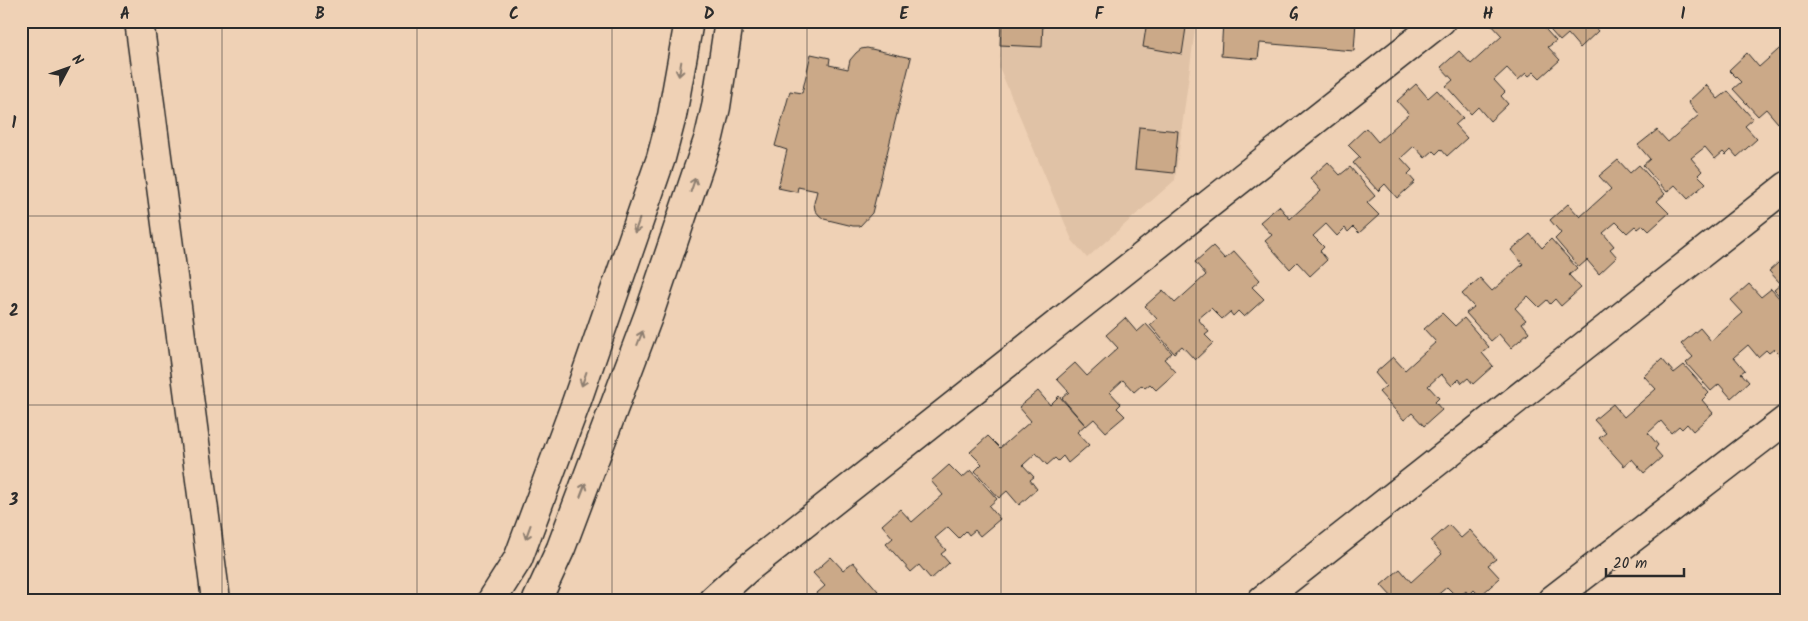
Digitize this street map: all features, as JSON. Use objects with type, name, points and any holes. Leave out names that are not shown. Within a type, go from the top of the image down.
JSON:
[{"type":"street","points":[[138,21],[216,600]]},
{"type":"street","points":[[492,600],[518,559],[579,394],[661,158],[672,116],[689,21]]},
{"type":"street","points":[[537,600],[561,548],[646,324],[700,163],[716,107],[729,21]]},
{"type":"street","points":[[713,600],[748,569],[1441,21]]},
{"type":"street","points":[[1262,600],[1787,186]]},
{"type":"street","points":[[1552,600],[1787,420]]},
{"type":"shaded area","points":[[1003,21],[1196,21],[1175,180],[1087,258],[1072,240],[999,67]]},
{"type":"building","points":[[1001,21],[1043,21],[1042,47],[1000,45]]},
{"type":"building","points":[[1147,21],[1187,21],[1182,54],[1143,47]]},
{"type":"building","points":[[1223,21],[1356,21],[1354,51],[1260,43],[1258,59],[1221,56]]},
{"type":"building","points":[[1492,21],[1538,21],[1556,41],[1548,47],[1560,60],[1540,78],[1534,72],[1529,76],[1526,73],[1518,80],[1507,68],[1494,80],[1505,92],[1501,96],[1508,104],[1490,121],[1478,107],[1471,114],[1446,86],[1453,80],[1441,67],[1459,51],[1471,64],[1502,36],[1490,23]]},
{"type":"building","points":[[1542,21],[1593,21],[1591,23],[1598,31],[1580,48],[1568,34],[1560,41]]},
{"type":"building","points":[[1783,21],[1787,21],[1787,35],[1778,25]]},
{"type":"building","points":[[1787,42],[1787,78],[1782,83],[1787,88],[1787,115],[1778,123],[1766,109],[1758,116],[1733,89],[1741,82],[1729,70],[1747,53],[1759,67]]},
{"type":"building","points":[[867,48],[911,58],[872,213],[860,226],[853,226],[824,219],[819,215],[815,210],[814,203],[817,191],[798,187],[797,192],[778,188],[787,150],[775,146],[790,91],[802,93],[811,54],[830,58],[829,65],[848,69],[850,60],[856,53],[861,49]]},
{"type":"building","points":[[1416,84],[1428,98],[1437,90],[1463,118],[1455,125],[1467,138],[1447,156],[1441,149],[1436,154],[1433,151],[1425,158],[1414,146],[1401,158],[1412,170],[1408,174],[1415,182],[1397,198],[1385,184],[1378,191],[1353,163],[1360,157],[1348,145],[1366,128],[1378,142],[1409,114],[1397,101]]},
{"type":"building","points":[[1706,85],[1718,99],[1728,91],[1753,119],[1745,126],[1757,139],[1737,157],[1731,150],[1726,155],[1723,152],[1715,159],[1705,147],[1691,158],[1702,171],[1698,175],[1706,183],[1688,199],[1675,185],[1667,192],[1643,165],[1650,159],[1638,145],[1657,130],[1668,142],[1699,115],[1688,102]]},
{"type":"building","points":[[1139,127],[1178,131],[1174,173],[1135,169]]},
{"type":"building","points":[[1618,160],[1630,173],[1639,165],[1665,194],[1657,201],[1669,213],[1649,231],[1643,225],[1638,229],[1635,226],[1627,233],[1616,222],[1603,233],[1614,246],[1610,249],[1617,257],[1599,274],[1587,260],[1579,267],[1555,239],[1561,233],[1550,220],[1568,204],[1580,217],[1611,189],[1599,176]]},
{"type":"building","points":[[1328,162],[1340,175],[1350,167],[1375,196],[1367,203],[1379,215],[1359,233],[1353,227],[1348,232],[1345,228],[1337,236],[1326,224],[1313,236],[1324,247],[1320,251],[1327,260],[1310,276],[1297,262],[1290,269],[1265,241],[1272,235],[1260,222],[1279,206],[1290,219],[1321,191],[1310,178]]},
{"type":"building","points":[[1530,234],[1542,248],[1551,239],[1577,268],[1569,275],[1581,288],[1561,306],[1555,299],[1550,304],[1547,300],[1539,307],[1528,296],[1515,308],[1526,320],[1522,323],[1529,332],[1511,348],[1499,334],[1491,341],[1466,313],[1474,307],[1462,294],[1480,278],[1492,291],[1523,264],[1511,250]]},
{"type":"building","points":[[1213,246],[1225,259],[1234,251],[1260,280],[1252,287],[1264,299],[1244,317],[1238,311],[1233,316],[1230,312],[1222,319],[1211,308],[1198,319],[1209,332],[1205,335],[1213,343],[1195,360],[1182,346],[1174,353],[1150,325],[1157,319],[1145,306],[1163,290],[1175,303],[1206,275],[1195,262]]},
{"type":"building","points":[[1787,255],[1787,304],[1774,290],[1781,284],[1769,271]]},
{"type":"building","points":[[1749,284],[1761,297],[1771,289],[1787,307],[1787,349],[1780,355],[1774,349],[1769,353],[1766,350],[1758,357],[1748,345],[1734,357],[1745,370],[1741,373],[1749,382],[1731,398],[1719,384],[1711,391],[1686,363],[1693,357],[1681,344],[1700,328],[1711,341],[1743,313],[1731,300]]},
{"type":"building","points":[[1442,313],[1455,326],[1464,318],[1489,347],[1482,353],[1493,366],[1473,384],[1468,378],[1462,383],[1459,379],[1452,386],[1441,374],[1428,386],[1439,398],[1435,402],[1442,410],[1424,426],[1412,413],[1404,420],[1379,392],[1386,386],[1375,373],[1393,357],[1405,370],[1436,342],[1424,329]]},
{"type":"building","points":[[1125,318],[1137,332],[1146,324],[1172,353],[1164,359],[1176,372],[1156,390],[1150,384],[1145,388],[1142,385],[1134,392],[1123,380],[1110,392],[1121,404],[1117,408],[1125,416],[1106,432],[1094,419],[1086,426],[1062,398],[1069,392],[1057,379],[1075,363],[1087,376],[1118,348],[1106,335]]},
{"type":"building","points":[[1662,359],[1674,373],[1684,365],[1709,393],[1702,400],[1713,413],[1693,431],[1687,424],[1682,429],[1679,426],[1671,433],[1661,421],[1648,433],[1658,445],[1655,449],[1662,457],[1644,473],[1632,459],[1624,466],[1599,438],[1606,433],[1594,420],[1613,404],[1624,417],[1656,389],[1644,376]]},
{"type":"building","points":[[1038,391],[1050,405],[1059,396],[1085,425],[1077,432],[1089,445],[1068,463],[1063,456],[1058,461],[1055,458],[1047,465],[1036,453],[1023,465],[1034,477],[1030,480],[1037,489],[1019,505],[1007,491],[999,498],[975,471],[982,464],[970,452],[988,436],[1000,448],[1031,421],[1019,407]]},
{"type":"building","points":[[949,465],[962,478],[971,470],[997,499],[989,506],[1000,519],[980,536],[975,530],[969,535],[966,531],[959,538],[948,527],[935,538],[946,550],[941,554],[949,563],[931,579],[919,565],[911,572],[886,544],[893,538],[882,525],[900,509],[912,522],[943,495],[931,481]]},
{"type":"building","points":[[1449,525],[1461,538],[1470,530],[1496,559],[1488,565],[1500,578],[1480,596],[1474,590],[1469,595],[1466,591],[1458,598],[1447,587],[1434,598],[1435,600],[1391,600],[1393,598],[1381,585],[1400,569],[1411,582],[1442,554],[1431,541]]},
{"type":"building","points":[[831,557],[843,570],[853,562],[878,591],[871,597],[873,600],[809,600],[825,586],[813,573]]}]
